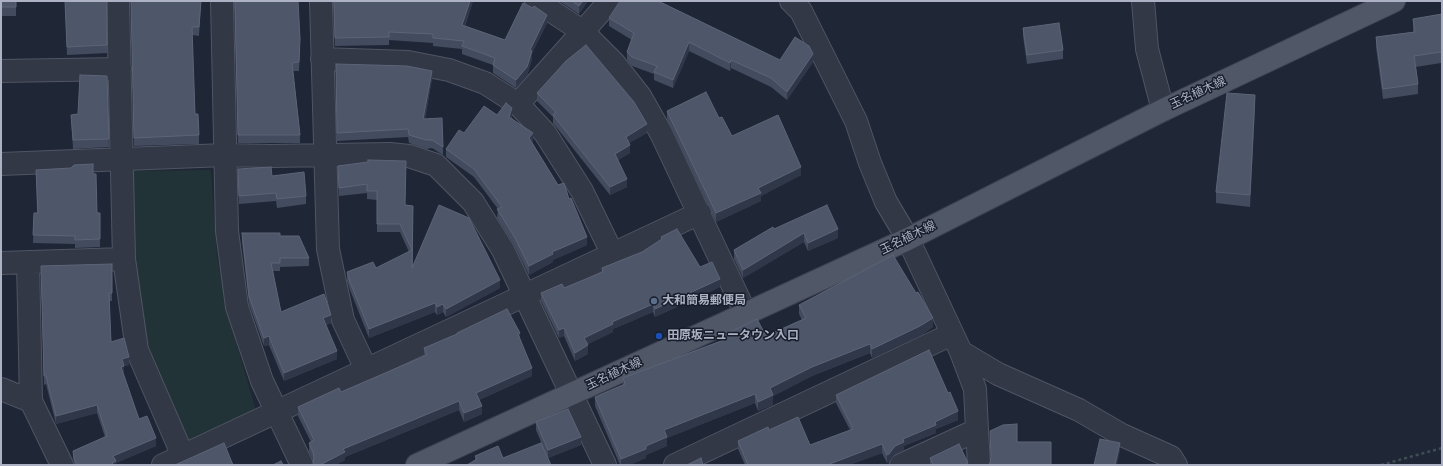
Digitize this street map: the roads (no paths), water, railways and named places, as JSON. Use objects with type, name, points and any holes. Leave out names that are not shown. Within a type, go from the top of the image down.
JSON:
[{"type":"main road","name":"玉名植木線","points":[[418,465],[908,239],[1163,110],[1394,1]]},
{"type":"street","points":[[118,1],[124,259],[137,350],[183,456]]},
{"type":"street","points":[[222,1],[227,231],[237,307],[262,381],[302,465]]},
{"type":"street","points":[[321,1],[328,249],[343,320],[366,369]]},
{"type":"street","points":[[536,1],[582,31],[614,63],[640,96],[661,133],[700,213],[746,314]]},
{"type":"street","points":[[518,104],[610,1]]},
{"type":"street","points":[[791,1],[801,11],[856,121],[870,163],[886,202],[908,239],[957,343],[974,389],[979,465]]},
{"type":"street","points":[[1144,1],[1147,49],[1163,110]]},
{"type":"street","points":[[322,59],[408,62],[449,70],[485,83],[518,104],[545,133],[582,191],[612,253]]},
{"type":"street","points":[[1,71],[120,68]]},
{"type":"street","points":[[1,164],[225,155],[390,154],[409,156],[436,165],[473,202],[503,250],[572,394],[604,465]]},
{"type":"street","points":[[163,465],[524,294],[700,213]]},
{"type":"street","points":[[1,263],[124,259]]},
{"type":"street","points":[[28,262],[31,401],[62,465]]},
{"type":"street","points":[[675,465],[957,343]]},
{"type":"street","points":[[957,343],[998,374],[1079,410],[1122,435],[1171,457],[1176,465]]},
{"type":"street","points":[[1,389],[31,401]]},
{"type":"street","points":[[901,465],[977,430]]},
{"type":"place","name":"大和簡易郵便局","points":[[654,301]]},
{"type":"place","name":"田原坂ニュータウン入口","points":[[659,336]]}]
